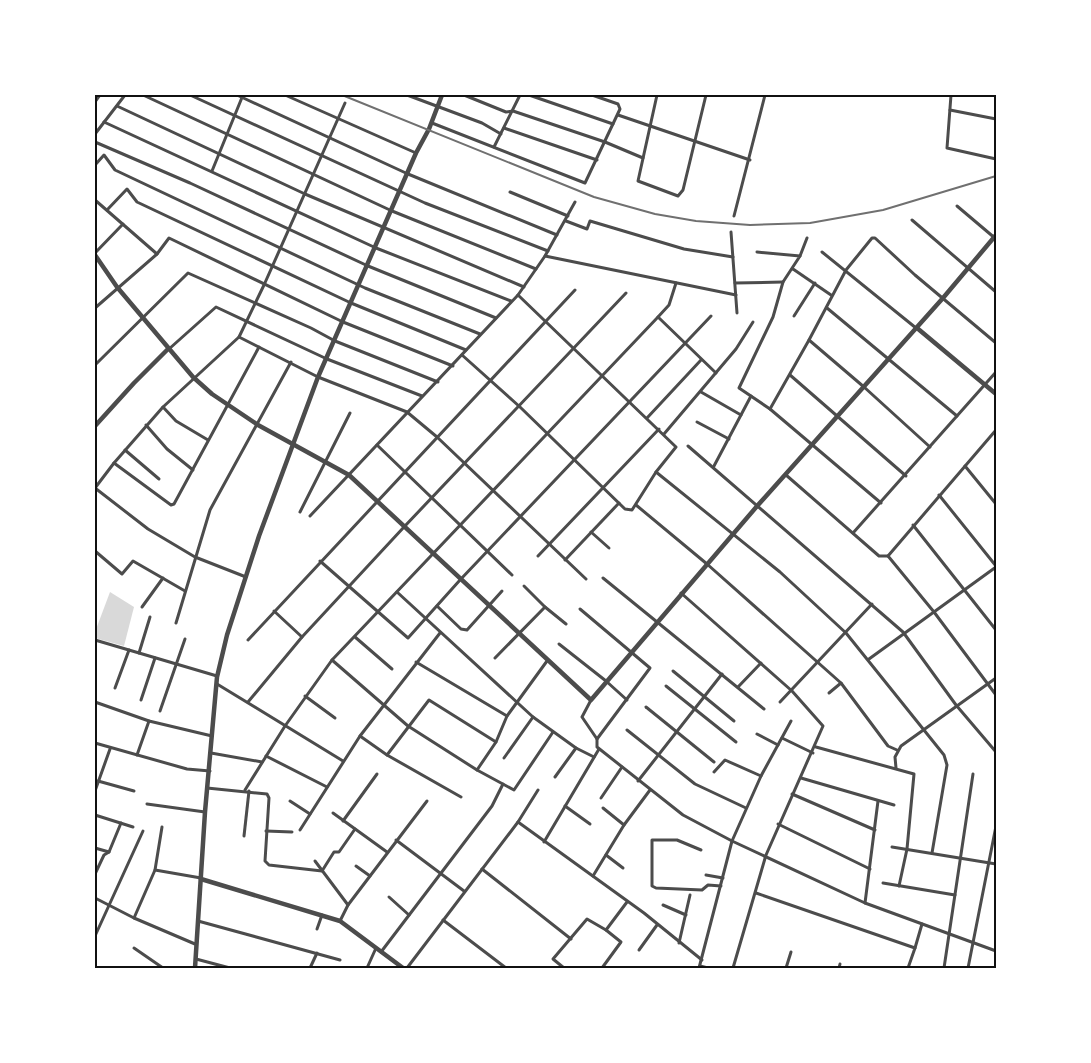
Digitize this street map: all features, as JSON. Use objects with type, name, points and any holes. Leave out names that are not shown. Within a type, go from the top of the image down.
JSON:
[{"type":"street","points":[[95,102],[100,95]]},
{"type":"street","points":[[95,134],[125,95]]},
{"type":"street","points":[[143,95],[392,211],[536,269]]},
{"type":"street","points":[[190,95],[322,158],[400,192],[548,251]]},
{"type":"street","points":[[237,95],[408,174],[557,235]]},
{"type":"street","points":[[285,95],[416,153]]},
{"type":"street","points":[[407,95],[482,123],[501,134]]},
{"type":"street","points":[[194,968],[205,812],[217,684],[227,635],[259,536],[318,377],[416,153],[432,123],[442,95]]},
{"type":"street","points":[[464,95],[506,112],[512,111],[605,142],[643,158]]},
{"type":"street","points":[[494,147],[520,95]]},
{"type":"street","points":[[529,95],[613,124]]},
{"type":"street","points":[[432,123],[585,183],[620,109],[618,104],[592,95]]},
{"type":"street","points":[[657,95],[638,180],[678,196],[683,190],[706,95]]},
{"type":"street","points":[[734,216],[750,160],[765,95]]},
{"type":"street","points":[[951,95],[947,148],[996,159]]},
{"type":"street","points":[[212,171],[242,96]]},
{"type":"street","points":[[247,577],[195,557],[148,529],[95,488],[114,462],[163,407],[193,377],[239,337],[322,158],[345,103]]},
{"type":"street","points":[[117,106],[384,229],[524,286]]},
{"type":"street","points":[[950,110],[996,119]]},
{"type":"street","points":[[618,115],[750,160]]},
{"type":"street","points":[[104,122],[376,248],[511,302]]},
{"type":"street","points":[[504,128],[597,160]]},
{"type":"street","points":[[95,142],[190,183],[368,266],[496,318]]},
{"type":"street","points":[[95,165],[104,155],[115,170],[359,285],[480,334]]},
{"type":"street","points":[[107,210],[127,189],[138,202],[272,267],[351,303],[466,350]]},
{"type":"street","points":[[510,192],[568,216]]},
{"type":"street","points":[[95,200],[157,254]]},
{"type":"street","points":[[310,516],[518,295],[545,256],[575,202]]},
{"type":"street","points":[[957,206],[995,237],[656,622],[591,700],[582,717],[597,739],[599,749],[683,815],[732,841],[865,903],[996,951]]},
{"type":"street","points":[[912,220],[996,292]]},
{"type":"street","points":[[566,221],[588,229],[590,221],[684,249],[733,257]]},
{"type":"street","points":[[123,224],[95,254],[117,287],[193,377],[227,404],[258,425],[348,475],[591,700]]},
{"type":"street","points":[[731,232],[737,313]]},
{"type":"street","points":[[95,308],[157,254],[169,238],[264,286],[343,322],[452,366]]},
{"type":"street","points":[[807,238],[793,269],[783,282],[773,316],[739,388],[770,409],[881,503]]},
{"type":"street","points":[[770,409],[827,308],[831,295],[846,270],[868,240],[875,238],[996,342]]},
{"type":"street","points":[[757,252],[800,256]]},
{"type":"street","points":[[822,252],[996,394]]},
{"type":"street","points":[[545,256],[736,295]]},
{"type":"street","points":[[793,269],[831,295]]},
{"type":"street","points":[[95,365],[188,273],[311,328],[335,341],[438,382]]},
{"type":"street","points":[[735,283],[783,282]]},
{"type":"street","points":[[244,836],[247,791],[262,762],[285,726],[332,660],[658,318],[669,305],[676,283]]},
{"type":"street","points":[[794,316],[815,284]]},
{"type":"street","points":[[248,640],[575,290]]},
{"type":"street","points":[[248,702],[302,637],[626,293]]},
{"type":"street","points":[[462,355],[548,433],[628,511],[636,505],[656,472],[676,447],[518,295]]},
{"type":"street","points":[[95,426],[168,349],[216,307],[327,359],[422,396]]},
{"type":"street","points":[[827,308],[957,416]]},
{"type":"street","points":[[320,562],[408,638],[487,551],[711,316]]},
{"type":"street","points":[[658,318],[684,345],[716,373]]},
{"type":"street","points":[[664,434],[701,392],[753,322]]},
{"type":"street","points":[[239,337],[318,377],[407,412],[436,437],[586,580]]},
{"type":"street","points":[[809,340],[930,447]]},
{"type":"street","points":[[114,462],[171,506],[174,504],[259,347]]},
{"type":"street","points":[[647,418],[701,360]]},
{"type":"street","points":[[176,623],[210,510],[291,362]]},
{"type":"street","points":[[853,533],[906,476],[996,372]]},
{"type":"street","points":[[790,375],[906,476]]},
{"type":"street","points":[[701,392],[741,415]]},
{"type":"street","points":[[714,467],[751,396]]},
{"type":"street","points":[[163,407],[176,421],[208,440]]},
{"type":"street","points":[[300,512],[350,413]]},
{"type":"street","points":[[697,422],[729,439]]},
{"type":"street","points":[[146,425],[167,449],[193,470]]},
{"type":"street","points":[[538,556],[659,429]]},
{"type":"street","points":[[888,556],[996,430]]},
{"type":"street","points":[[377,445],[512,575]]},
{"type":"street","points":[[688,446],[758,504],[903,632],[956,705],[996,752]]},
{"type":"street","points":[[125,450],[159,480]]},
{"type":"street","points":[[965,466],[996,504]]},
{"type":"street","points":[[656,472],[780,572],[846,633],[869,659],[947,760],[932,853]]},
{"type":"street","points":[[786,476],[879,556],[888,556]]},
{"type":"street","points":[[869,659],[903,632],[934,612],[996,566],[939,495]]},
{"type":"street","points":[[565,560],[619,503]]},
{"type":"street","points":[[636,505],[707,564],[841,683],[888,746],[897,750]]},
{"type":"street","points":[[913,525],[996,630]]},
{"type":"street","points":[[591,532],[609,548]]},
{"type":"street","points":[[95,551],[122,574],[133,561],[185,591]]},
{"type":"street","points":[[888,556],[934,612],[996,694]]},
{"type":"street","points":[[142,607],[163,578]]},
{"type":"street","points":[[603,578],[764,709]]},
{"type":"street","points":[[524,586],[566,624]]},
{"type":"street","points":[[437,606],[464,631],[502,591]]},
{"type":"street","points":[[397,592],[533,717],[576,748],[594,756]]},
{"type":"street","points":[[681,593],[792,691],[823,726],[816,747],[778,824],[766,856],[733,968]]},
{"type":"street","points":[[780,702],[872,604]]},
{"type":"street","points":[[495,658],[545,606]]},
{"type":"street","points":[[580,609],[650,668],[597,739]]},
{"type":"street","points":[[274,611],[302,637]]},
{"type":"street","points":[[140,653],[150,617]]},
{"type":"street","points":[[300,830],[360,736],[440,633]]},
{"type":"street","points":[[355,636],[392,669]]},
{"type":"street","points":[[160,711],[185,639]]},
{"type":"street","points":[[95,640],[218,677]]},
{"type":"street","points":[[559,644],[627,700]]},
{"type":"street","points":[[115,688],[129,650]]},
{"type":"street","points":[[141,700],[155,658]]},
{"type":"street","points":[[332,660],[408,726],[477,770],[514,790],[553,732]]},
{"type":"street","points":[[477,770],[496,742],[507,716],[547,661]]},
{"type":"street","points":[[416,662],[507,716]]},
{"type":"street","points":[[738,687],[761,664]]},
{"type":"street","points":[[673,671],[734,721]]},
{"type":"street","points":[[638,780],[722,674]]},
{"type":"street","points":[[896,768],[897,750],[956,705],[996,678]]},
{"type":"street","points":[[829,693],[841,683]]},
{"type":"street","points":[[217,684],[343,761]]},
{"type":"street","points":[[666,686],[736,742]]},
{"type":"street","points":[[306,696],[336,718]]},
{"type":"street","points":[[387,755],[429,700],[496,742]]},
{"type":"street","points":[[95,702],[149,721],[213,736]]},
{"type":"street","points":[[646,707],[714,762]]},
{"type":"street","points":[[504,758],[533,717]]},
{"type":"street","points":[[137,755],[149,721]]},
{"type":"street","points":[[708,968],[699,967],[732,841],[761,776],[791,721]]},
{"type":"street","points":[[627,730],[695,784],[746,808]]},
{"type":"street","points":[[757,734],[778,745]]},
{"type":"street","points":[[360,736],[387,755],[461,798]]},
{"type":"street","points":[[782,738],[813,753]]},
{"type":"street","points":[[95,743],[110,749],[187,769],[210,771]]},
{"type":"street","points":[[816,747],[909,771],[916,778],[907,848],[899,886]]},
{"type":"street","points":[[555,777],[576,748]]},
{"type":"street","points":[[95,790],[110,749]]},
{"type":"street","points":[[544,842],[599,749]]},
{"type":"street","points":[[211,752],[262,762]]},
{"type":"street","points":[[266,756],[327,787]]},
{"type":"street","points":[[714,772],[725,760],[761,776]]},
{"type":"street","points":[[601,798],[622,767]]},
{"type":"street","points":[[343,821],[377,774]]},
{"type":"street","points":[[944,968],[973,774]]},
{"type":"street","points":[[801,778],[894,805]]},
{"type":"street","points":[[98,781],[134,791]]},
{"type":"street","points":[[381,952],[492,806],[503,784]]},
{"type":"street","points":[[207,788],[263,792],[269,798],[266,864],[322,871]]},
{"type":"street","points":[[155,870],[201,878],[340,921],[405,968],[518,822],[538,790]]},
{"type":"street","points":[[593,876],[624,824],[650,790]]},
{"type":"street","points":[[792,794],[876,830]]},
{"type":"street","points":[[290,801],[310,814]]},
{"type":"street","points":[[340,921],[348,905],[427,801]]},
{"type":"street","points":[[865,903],[876,830],[878,801]]},
{"type":"street","points":[[147,804],[205,812]]},
{"type":"street","points":[[565,806],[590,824]]},
{"type":"street","points":[[603,808],[624,824]]},
{"type":"street","points":[[333,813],[387,852]]},
{"type":"street","points":[[95,815],[132,828]]},
{"type":"street","points":[[518,822],[593,876],[702,960]]},
{"type":"street","points":[[95,874],[104,855],[109,852],[121,823]]},
{"type":"street","points":[[778,824],[870,869]]},
{"type":"street","points":[[968,968],[996,826]]},
{"type":"street","points":[[134,918],[155,870],[162,827]]},
{"type":"street","points":[[322,871],[334,852],[339,852],[355,829]]},
{"type":"street","points":[[95,936],[143,831]]},
{"type":"street","points":[[266,831],[292,832]]},
{"type":"street","points":[[396,840],[464,891]]},
{"type":"street","points":[[701,850],[677,840],[652,840],[652,886],[656,888],[702,890],[708,885],[721,886]]},
{"type":"street","points":[[892,846],[996,864]]},
{"type":"street","points":[[95,848],[109,852]]},
{"type":"street","points":[[606,855],[623,868]]},
{"type":"street","points":[[315,861],[348,905]]},
{"type":"street","points":[[356,866],[370,876]]},
{"type":"street","points":[[482,869],[571,938]]},
{"type":"street","points":[[706,875],[723,878]]},
{"type":"street","points":[[883,883],[955,895]]},
{"type":"street","points":[[756,892],[915,948]]},
{"type":"street","points":[[678,943],[690,895]]},
{"type":"street","points":[[390,897],[409,915]]},
{"type":"street","points":[[95,898],[134,918],[195,944]]},
{"type":"street","points":[[606,930],[627,902]]},
{"type":"street","points":[[663,905],[686,915]]},
{"type":"street","points":[[318,929],[322,914]]},
{"type":"street","points":[[443,920],[506,968]]},
{"type":"street","points":[[564,968],[553,959],[585,920],[592,920],[621,942],[604,966],[609,968]]},
{"type":"street","points":[[198,921],[340,960]]},
{"type":"street","points":[[639,950],[657,924]]},
{"type":"street","points":[[908,968],[922,924]]},
{"type":"street","points":[[134,948],[163,968]]},
{"type":"street","points":[[367,968],[376,948]]},
{"type":"street","points":[[791,952],[786,967],[792,968]]},
{"type":"street","points":[[310,968],[317,953]]},
{"type":"street","points":[[196,959],[230,968]]},
{"type":"shaded area","points":[[110,592],[134,607],[124,646],[95,638],[95,632]]},
{"type":"railway","points":[[342,95],[594,197],[655,214],[696,221],[750,225],[810,223],[883,210],[996,176]]}]
